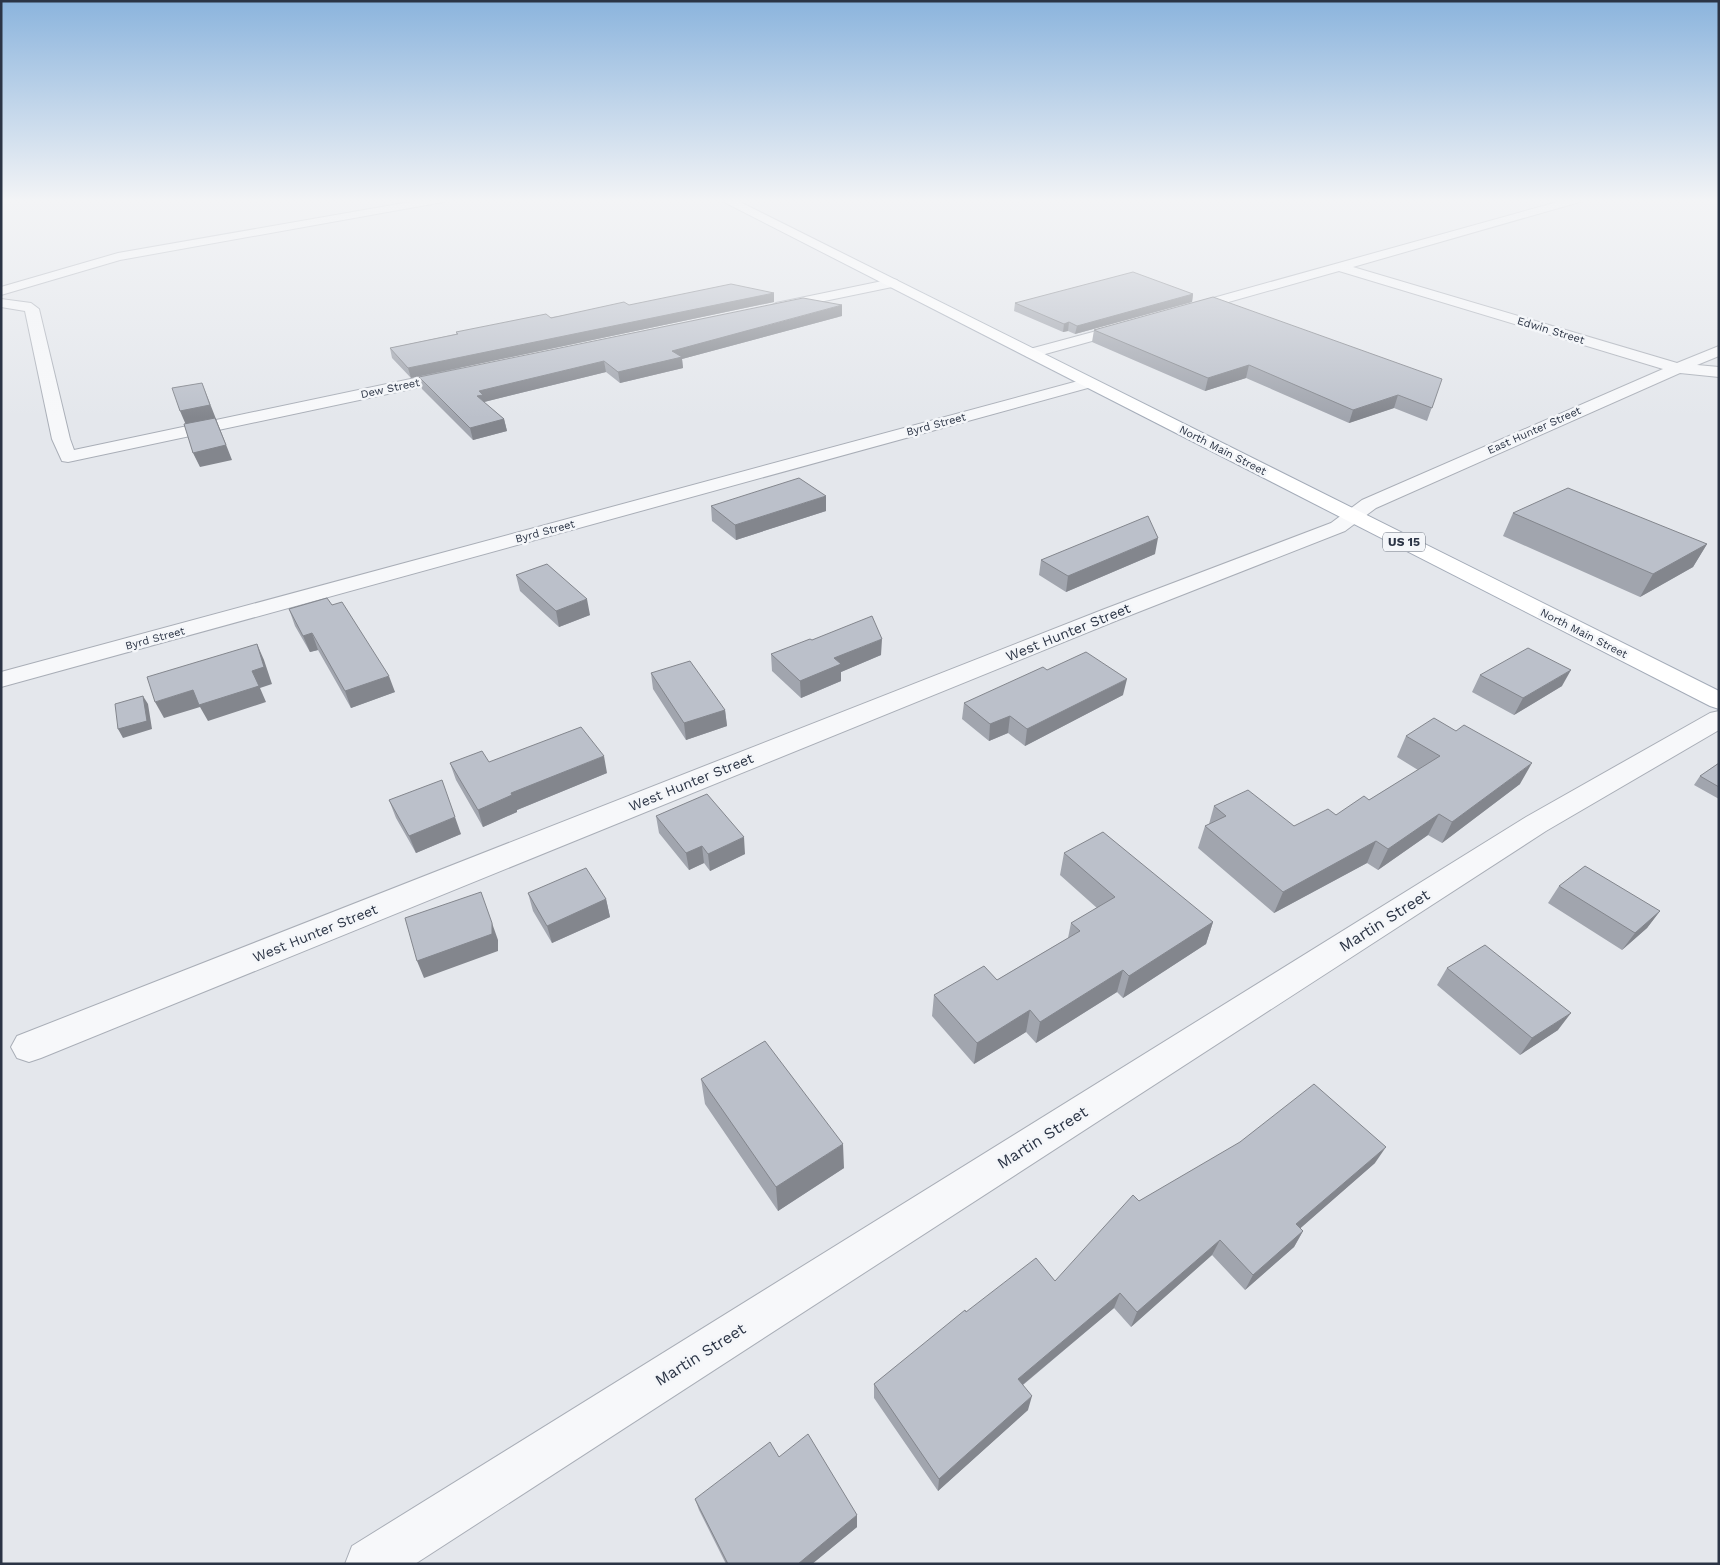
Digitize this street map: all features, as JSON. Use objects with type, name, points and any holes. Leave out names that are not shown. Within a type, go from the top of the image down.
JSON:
[{"type":"main road","name":"North Main Street","points":[[870,272],[1719,701]]},
{"type":"street","points":[[1,290],[65,272]]},
{"type":"street","points":[[1175,313],[1321,272]]},
{"type":"street","name":"Edwin Street","points":[[1356,272],[1677,368],[1719,372]]},
{"type":"street","points":[[765,310],[892,283]]},
{"type":"street","name":"Dew Street","points":[[1,304],[26,306],[32,309],[61,439],[68,457],[475,370]]},
{"type":"street","points":[[1031,353],[1146,321]]},
{"type":"street","name":"East Hunter Street","points":[[1353,516],[1369,504],[1432,475],[1719,350]]},
{"type":"street","name":"Byrd Street","points":[[1,680],[1089,382]]},
{"type":"street","name":"West Hunter Street","points":[[29,1047],[1110,614],[1338,527],[1353,516]]},
{"type":"street","name":"Martin Street","points":[[370,1564],[1536,824],[1719,719]]},
{"type":"building","points":[[1133,272],[1193,294],[1077,326],[1069,322],[1064,324],[1015,303]]},
{"type":"building","points":[[731,284],[774,293],[408,368],[390,348],[458,334],[456,332],[546,314],[551,318],[624,302],[629,305]]},
{"type":"building","points":[[1213,297],[1442,379],[1432,408],[1398,395],[1353,410],[1249,365],[1208,378],[1094,330]]},
{"type":"building","points":[[803,298],[842,305],[672,351],[682,357],[618,372],[604,361],[479,391],[483,395],[477,396],[504,419],[470,428],[419,377]]},
{"type":"building","points":[[202,383],[210,405],[180,411],[172,388]]},
{"type":"building","points":[[215,418],[226,445],[193,453],[184,424]]},
{"type":"building","points":[[799,478],[826,496],[735,525],[711,506]]},
{"type":"building","points":[[1568,488],[1707,544],[1653,574],[1513,513]]},
{"type":"building","points":[[1148,516],[1158,538],[1068,576],[1041,560]]},
{"type":"building","points":[[547,564],[587,599],[556,611],[516,575]]},
{"type":"building","points":[[327,598],[332,605],[342,602],[389,676],[345,691],[312,633],[303,636],[289,609]]},
{"type":"building","points":[[872,616],[882,639],[834,658],[841,664],[800,681],[771,654],[810,639],[812,640]]},
{"type":"building","points":[[257,644],[264,667],[252,671],[259,686],[199,705],[193,690],[155,702],[147,677]]},
{"type":"building","points":[[1528,648],[1571,670],[1523,698],[1480,675]]},
{"type":"building","points":[[1086,652],[1127,679],[1027,729],[1010,716],[990,724],[964,703],[1043,667],[1047,670]]},
{"type":"building","points":[[690,661],[725,710],[684,723],[651,673]]},
{"type":"building","points":[[143,696],[147,721],[118,729],[115,704]]},
{"type":"building","points":[[1434,718],[1456,731],[1464,725],[1532,763],[1452,822],[1439,814],[1388,849],[1376,841],[1283,892],[1205,826],[1226,816],[1214,806],[1248,790],[1294,826],[1328,809],[1336,815],[1364,796],[1369,800],[1440,756],[1406,736]]},
{"type":"building","points":[[581,727],[604,756],[511,793],[512,795],[478,810],[450,763],[482,751],[489,762]]},
{"type":"building","points":[[1719,763],[1719,787],[1700,776]]},
{"type":"building","points":[[442,780],[455,817],[409,836],[389,800]]},
{"type":"building","points":[[707,794],[744,837],[708,854],[702,846],[686,853],[656,816]]},
{"type":"building","points":[[1103,832],[1213,922],[1129,976],[1123,970],[1040,1022],[1030,1010],[977,1043],[934,995],[984,966],[997,980],[1080,931],[1071,923],[1115,897],[1064,853]]},
{"type":"building","points":[[1585,866],[1660,911],[1635,933],[1559,886]]},
{"type":"building","points":[[586,868],[606,899],[547,926],[528,893]]},
{"type":"building","points":[[481,892],[492,923],[492,934],[417,961],[405,918]]},
{"type":"building","points":[[1485,945],[1571,1013],[1532,1038],[1447,968]]},
{"type":"building","points":[[765,1041],[843,1144],[776,1187],[701,1079]]},
{"type":"building","points":[[1314,1084],[1386,1147],[1296,1224],[1303,1231],[1253,1275],[1220,1240],[1137,1312],[1120,1293],[1018,1379],[1032,1396],[939,1479],[874,1384],[965,1310],[966,1312],[1036,1258],[1055,1281],[1133,1195],[1139,1201],[1240,1142]]},
{"type":"building","points":[[808,1434],[857,1515],[798,1564],[728,1564],[695,1499],[770,1442],[779,1457]]}]
